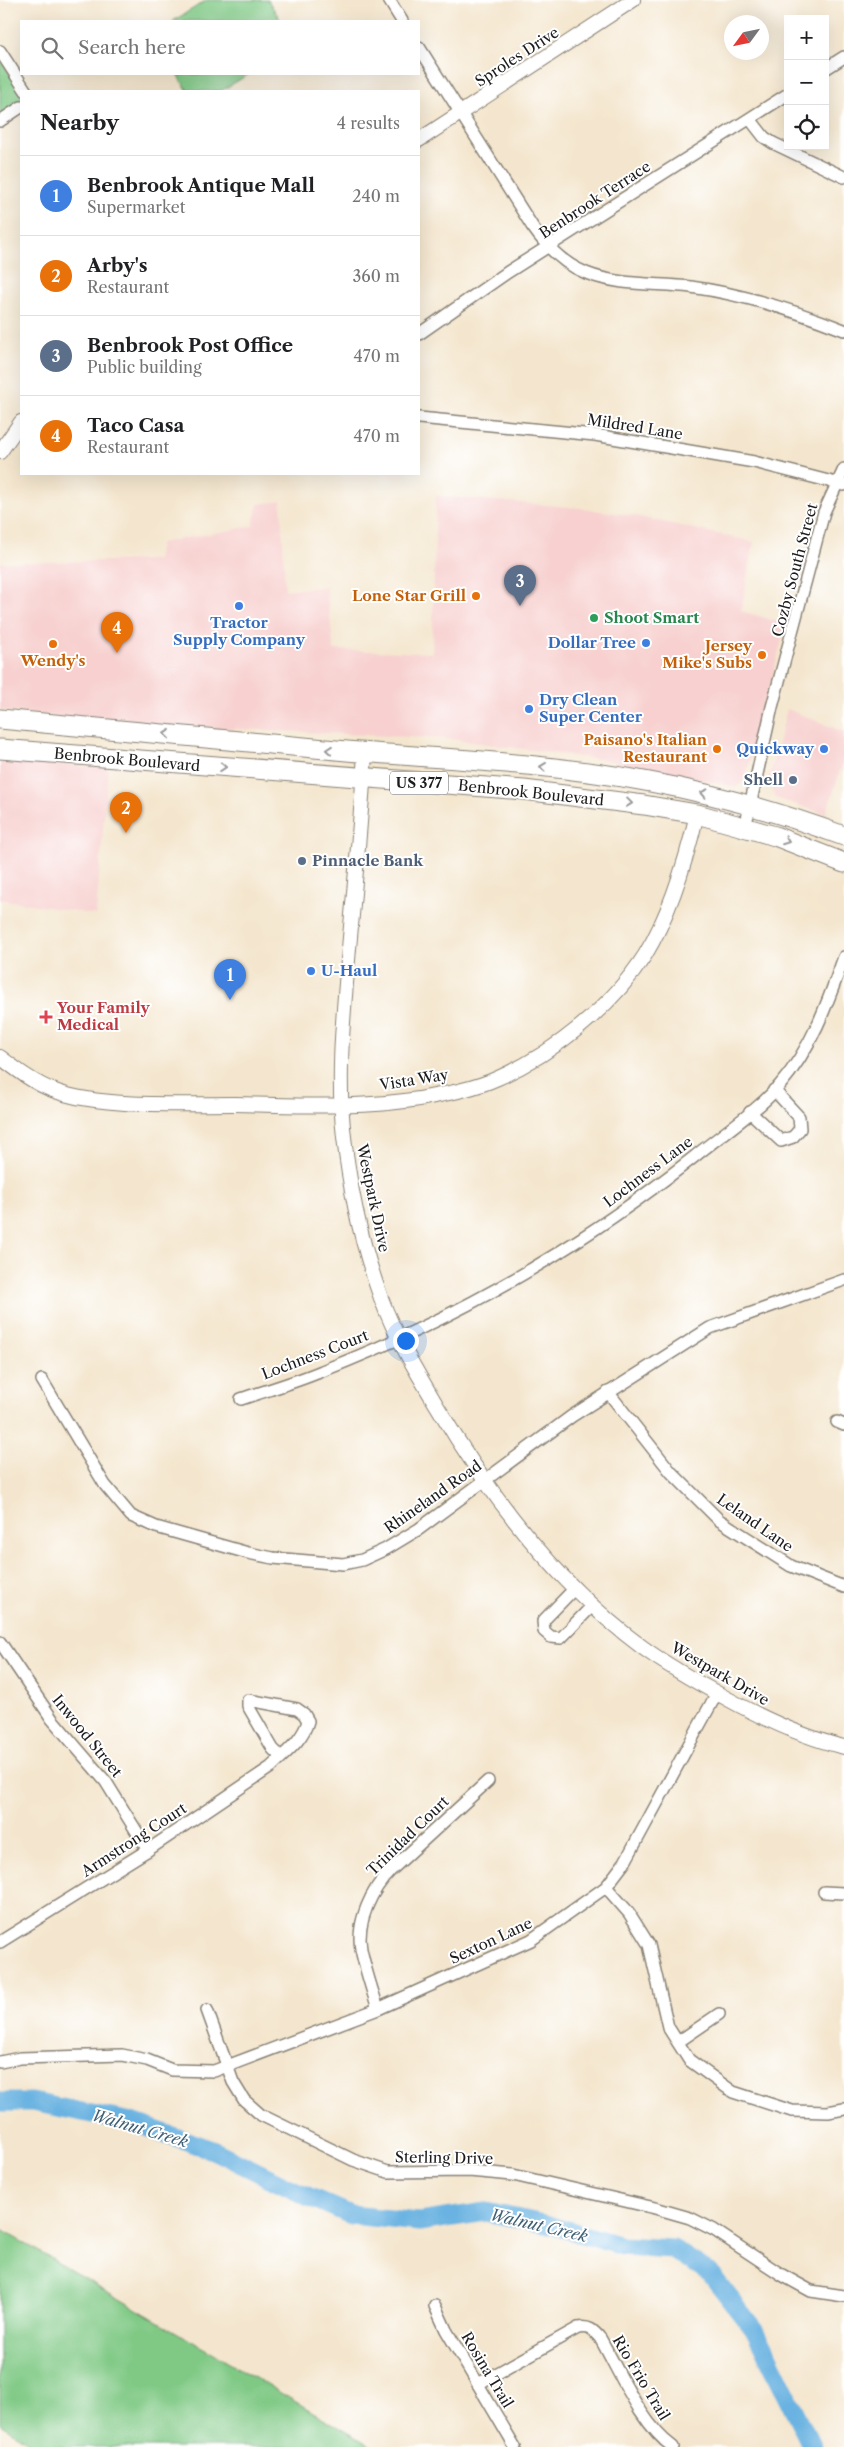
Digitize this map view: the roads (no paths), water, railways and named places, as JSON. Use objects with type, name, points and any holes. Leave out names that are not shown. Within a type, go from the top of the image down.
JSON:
[{"type":"highway","name":"Benbrook Boulevard","points":[[0,720],[528,765],[618,776],[704,792],[782,814],[844,836]]},
{"type":"highway","name":"Benbrook Boulevard","points":[[0,749],[364,779],[524,790],[644,805],[697,814],[775,836],[844,863]]},
{"type":"street","points":[[389,0],[401,20]]},
{"type":"street","name":"Sproles Drive","points":[[420,139],[633,0]]},
{"type":"street","points":[[420,49],[532,226],[549,248],[586,273],[615,280],[692,288],[753,300],[844,330]]},
{"type":"street","points":[[0,51],[25,90]]},
{"type":"street","points":[[829,66],[844,57]]},
{"type":"street","name":"Benbrook Terrace","points":[[420,333],[508,272],[549,248],[784,97]]},
{"type":"street","points":[[0,120],[20,108]]},
{"type":"street","points":[[750,119],[764,137],[773,143],[844,176]]},
{"type":"street","name":"Mildred Lane","points":[[420,418],[595,435],[754,462],[840,484]]},
{"type":"street","points":[[0,452],[20,423]]},
{"type":"street","name":"Cozby South Street","points":[[745,828],[772,707],[824,512],[840,484],[844,469]]},
{"type":"street","name":"Westpark Drive","points":[[366,752],[340,1047],[342,1106],[347,1159],[360,1229],[382,1300],[399,1338],[458,1441],[485,1479],[545,1556],[593,1605],[642,1647],[717,1693],[757,1715],[798,1733],[844,1747]]},
{"type":"street","name":"Vista Way","points":[[0,1057],[42,1086],[80,1098],[110,1102],[342,1106],[419,1099],[488,1082],[521,1067],[562,1039],[597,1011],[627,978],[657,933],[675,886],[697,814]]},
{"type":"street","name":"Lochness Lane","points":[[399,1338],[455,1310],[566,1248],[625,1210],[750,1112],[774,1090],[802,1052],[821,1020],[844,957]]},
{"type":"street","points":[[750,1112],[781,1141],[793,1137],[800,1129],[799,1117],[774,1090]]},
{"type":"street","name":"Rhineland Road","points":[[42,1380],[106,1485],[131,1516],[156,1527],[273,1558],[326,1565],[343,1564],[362,1560],[386,1549],[419,1529],[485,1479],[608,1392],[710,1328],[844,1280]]},
{"type":"street","name":"Lochness Court","points":[[242,1399],[322,1372],[399,1338]]},
{"type":"street","name":"Leland Lane","points":[[608,1392],[671,1472],[720,1520],[791,1566],[844,1587]]},
{"type":"street","points":[[575,1588],[543,1621],[544,1631],[551,1637],[561,1638],[593,1605]]},
{"type":"street","name":"Inwood Street","points":[[0,1642],[39,1702],[82,1756],[106,1782],[148,1850]]},
{"type":"street","name":"Sexton Lane","points":[[228,2066],[378,2008],[531,1940],[606,1887],[625,1862],[717,1693]]},
{"type":"street","name":"Armstrong Court","points":[[0,1942],[148,1850],[271,1767],[281,1757],[305,1733],[308,1721],[304,1714],[297,1709],[248,1700],[248,1706],[273,1749],[281,1757]]},
{"type":"street","name":"Trinidad Court","points":[[378,2008],[360,1947],[362,1927],[369,1900],[378,1884],[390,1871],[488,1781]]},
{"type":"street","points":[[606,1887],[629,1913],[649,1946],[668,2027],[689,2060],[733,2092],[792,2110],[828,2112],[844,2109]]},
{"type":"street","points":[[824,1892],[844,1893]]},
{"type":"street","name":"Sterling Drive","points":[[207,2010],[233,2082],[244,2100],[262,2115],[353,2160],[388,2172],[470,2171],[512,2175],[655,2208],[690,2218],[714,2230],[782,2275],[811,2290],[844,2296]]},
{"type":"street","points":[[678,2042],[719,2014]]},
{"type":"street","points":[[0,2062],[20,2058],[122,2055],[147,2060],[172,2070],[214,2071],[228,2066]]},
{"type":"street","name":"Rosina Trail","points":[[435,2306],[446,2330],[515,2447]]},
{"type":"street","name":"Rio Frio Trail","points":[[478,2384],[578,2328],[585,2327],[593,2330],[600,2338],[649,2424],[662,2440],[673,2447]]},
{"type":"waterway","name":"Walnut Creek","points":[[0,2102],[32,2102],[132,2122],[213,2150],[296,2191],[351,2215],[419,2222],[486,2212],[554,2226],[622,2246],[673,2249],[710,2273],[756,2332],[812,2447]]},
{"type":"place","name":"Lone Star Grill","points":[[476,596]]},
{"type":"place","name":"Tractor Supply Company","points":[[239,606]]},
{"type":"place","name":"Benbrook Post Office","points":[[520,606]]},
{"type":"place","name":"Shoot Smart","points":[[594,618]]},
{"type":"place","name":"Dollar Tree","points":[[646,643]]},
{"type":"place","name":"Wendy's","points":[[53,644]]},
{"type":"place","name":"Taco Casa","points":[[117,653]]},
{"type":"place","name":"Jersey Mike's Subs","points":[[762,655]]},
{"type":"place","name":"Dry Clean Super Center","points":[[529,709]]},
{"type":"place","name":"Paisano's Italian Restaurant","points":[[717,749]]},
{"type":"place","name":"Quickway","points":[[824,749]]},
{"type":"place","name":"Shell","points":[[793,780]]},
{"type":"place","name":"Arby's","points":[[126,833]]},
{"type":"place","name":"Pinnacle Bank","points":[[302,861]]},
{"type":"place","name":"U-Haul","points":[[311,971]]},
{"type":"place","name":"Benbrook Antique Mall","points":[[230,1000]]},
{"type":"place","name":"Your Family Medical","points":[[46,1017]]}]
